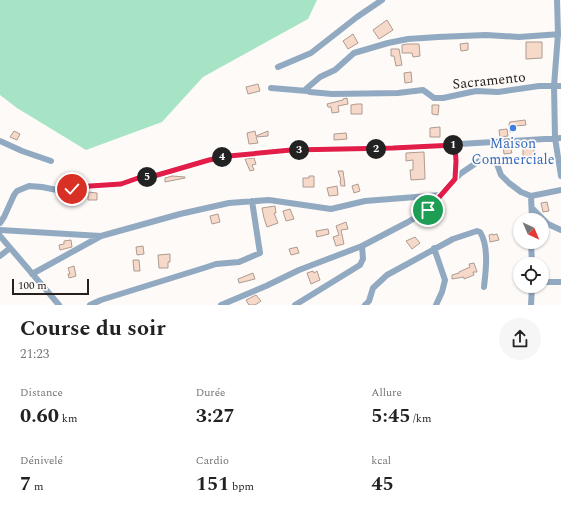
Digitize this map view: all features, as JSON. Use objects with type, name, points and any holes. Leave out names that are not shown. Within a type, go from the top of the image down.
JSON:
[{"type":"street","points":[[278,67],[311,53],[357,17],[382,0]]},
{"type":"street","points":[[557,0],[560,34],[554,86],[561,176]]},
{"type":"street","points":[[271,88],[307,90],[306,89],[308,86],[320,77],[334,70],[354,53],[408,39],[486,35],[519,37],[560,34]]},
{"type":"street","name":"Sacramento","points":[[307,90],[335,94],[398,93],[423,90],[432,97],[438,98],[476,92],[498,92],[539,86],[561,86]]},
{"type":"street","points":[[0,223],[4,218],[14,195],[17,191],[25,187],[36,186],[52,190],[62,190],[121,184],[141,177],[154,176],[209,160],[229,156],[291,150],[393,148],[558,138]]},
{"type":"street","points":[[0,141],[22,151],[52,161]]},
{"type":"street","points":[[455,145],[455,179]]},
{"type":"street","points":[[221,305],[299,270],[362,246],[408,222],[428,210],[455,179],[468,167],[479,161],[486,160],[496,164],[501,175],[509,183],[521,192],[531,196],[561,190]]},
{"type":"street","points":[[32,274],[101,236],[180,214],[229,203],[270,200],[331,209],[365,201],[440,195]]},
{"type":"street","points":[[531,196],[532,213]]},
{"type":"street","points":[[90,305],[101,300],[216,264],[239,262],[260,253],[252,201]]},
{"type":"street","points":[[532,208],[548,224],[561,230]]},
{"type":"street","points":[[0,230],[101,236]]},
{"type":"street","points":[[365,305],[369,301],[373,288],[383,278],[453,238],[477,231],[483,236],[486,263],[484,287]]},
{"type":"street","points":[[0,236],[59,305]]},
{"type":"street","points":[[294,305],[360,265],[363,259],[362,246]]},
{"type":"street","points":[[0,256],[10,248]]},
{"type":"street","points":[[434,248],[444,280],[442,292],[436,305]]},
{"type":"street","points":[[549,282],[561,282]]},
{"type":"street","points":[[531,305],[532,293]]},
{"type":"green space","points":[[0,0],[317,0],[308,19],[203,77],[162,122],[86,150],[17,108],[0,95]]},
{"type":"building","points":[[387,20],[393,30],[379,39],[373,30]]},
{"type":"building","points":[[353,34],[358,43],[348,49],[343,41]]},
{"type":"building","points":[[526,42],[542,42],[542,58],[526,59]]},
{"type":"building","points":[[468,43],[468,50],[461,51],[460,44]]},
{"type":"building","points":[[419,44],[420,56],[413,57],[412,53],[402,53],[402,45]]},
{"type":"building","points":[[391,49],[399,49],[402,65],[396,66],[394,56],[391,56]]},
{"type":"building","points":[[411,72],[412,82],[405,83],[404,73]]},
{"type":"building","points":[[258,84],[260,91],[248,94],[246,87]]},
{"type":"building","points":[[347,98],[348,104],[338,106],[339,112],[332,113],[331,107],[328,107],[327,104]]},
{"type":"building","points":[[362,104],[362,114],[351,114],[351,105]]},
{"type":"building","points":[[432,105],[439,105],[438,115],[432,114]]},
{"type":"building","points":[[525,120],[526,125],[516,126],[516,130],[510,132],[510,122]]},
{"type":"building","points":[[440,127],[440,137],[430,137],[430,128]]},
{"type":"building","points":[[507,129],[508,136],[500,137],[499,130]]},
{"type":"building","points":[[14,131],[20,134],[17,140],[10,137]]},
{"type":"building","points":[[255,131],[256,136],[268,131],[268,136],[256,137],[258,143],[249,144],[247,133]]},
{"type":"building","points":[[346,133],[347,139],[334,140],[334,134]]},
{"type":"building","points":[[533,144],[535,158],[526,159],[526,157],[523,157],[523,145]]},
{"type":"building","points":[[503,146],[510,146],[512,153],[504,154]]},
{"type":"building","points":[[424,152],[425,179],[411,180],[410,170],[413,170],[413,160],[406,161],[406,153]]},
{"type":"building","points":[[254,158],[256,164],[252,165],[254,170],[250,171],[245,159]]},
{"type":"building","points":[[338,171],[343,171],[345,186],[341,186]]},
{"type":"building","points":[[172,176],[185,178],[165,182],[165,178]]},
{"type":"building","points":[[309,176],[314,176],[314,187],[303,187],[303,178],[309,178]]},
{"type":"building","points":[[358,184],[360,191],[354,193],[352,186]]},
{"type":"building","points":[[337,186],[338,195],[329,196],[327,188]]},
{"type":"building","points":[[88,192],[97,193],[97,200],[88,200]]},
{"type":"building","points":[[547,202],[549,211],[543,212],[541,203]]},
{"type":"building","points":[[275,206],[276,213],[274,213],[278,223],[267,227],[262,208]]},
{"type":"building","points":[[290,209],[294,219],[286,221],[283,211]]},
{"type":"building","points":[[218,214],[220,222],[212,224],[210,216]]},
{"type":"building","points":[[346,222],[348,229],[341,230],[344,244],[336,246],[333,237],[339,235],[336,226]]},
{"type":"building","points":[[328,229],[329,234],[317,237],[316,231]]},
{"type":"building","points":[[497,234],[499,240],[490,242],[489,235]]},
{"type":"building","points":[[415,237],[420,243],[412,249],[406,241]]},
{"type":"building","points":[[71,240],[72,247],[60,250],[59,245],[64,244],[64,241]]},
{"type":"building","points":[[143,246],[144,254],[137,255],[136,247]]},
{"type":"building","points":[[297,247],[299,253],[291,255],[289,249]]},
{"type":"building","points":[[170,254],[168,268],[159,268],[158,255]]},
{"type":"building","points":[[133,260],[139,260],[140,271],[134,271]]},
{"type":"building","points":[[474,263],[477,272],[473,272],[474,275],[464,279],[464,277],[452,279],[452,275],[470,267],[469,264]]},
{"type":"building","points":[[74,266],[76,276],[69,278],[68,274],[70,274],[68,268]]},
{"type":"building","points":[[313,271],[314,273],[317,271],[320,280],[311,284],[307,273]]},
{"type":"building","points":[[253,273],[255,279],[239,283],[238,279]]},
{"type":"building","points":[[256,295],[261,301],[255,305],[249,305],[246,300]]},
{"type":"place","name":"Maison Commerciale","points":[[513,128]]},
{"type":"route","points":[[72,189],[121,184],[141,177],[154,176],[209,160],[229,156],[291,150],[455,145],[455,179],[428,210]]}]
